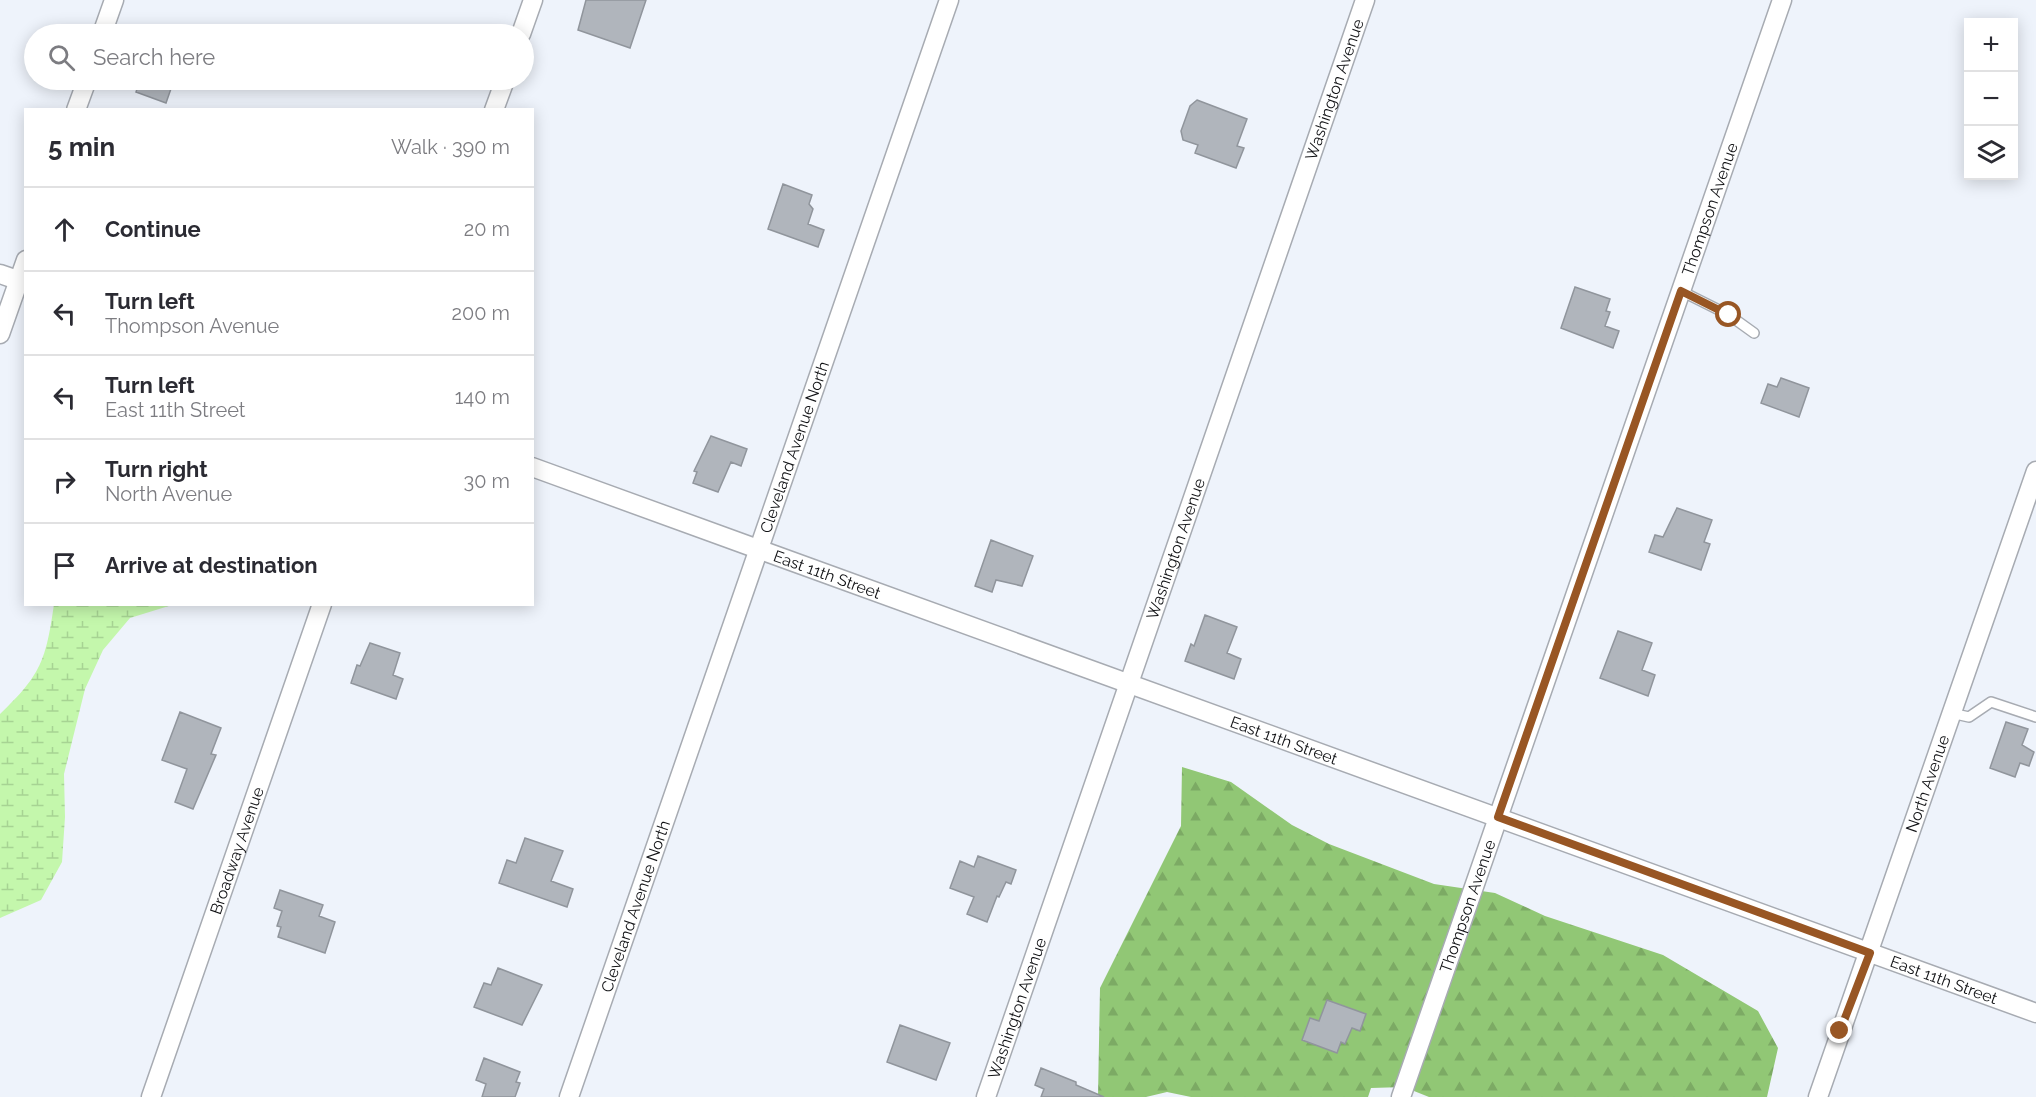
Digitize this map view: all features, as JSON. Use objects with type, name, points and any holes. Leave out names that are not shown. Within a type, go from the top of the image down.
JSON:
[{"type":"street","points":[[106,24],[114,0]]},
{"type":"street","points":[[525,24],[533,0]]},
{"type":"street","name":"Cleveland Avenue North","points":[[569,1097],[949,0]]},
{"type":"street","name":"Washington Avenue","points":[[986,1097],[1365,0]]},
{"type":"street","name":"Thompson Avenue","points":[[1401,1097],[1782,0]]},
{"type":"street","points":[[77,108],[83,90]]},
{"type":"street","points":[[495,108],[501,90]]},
{"type":"street","points":[[0,274],[22,282],[0,334]]},
{"type":"street","name":"East 11th Street","points":[[534,468],[2036,1012]]},
{"type":"street","name":"North Avenue","points":[[1818,1097],[2036,471]]},
{"type":"street","name":"Broadway Avenue","points":[[151,1097],[321,606]]},
{"type":"lane","points":[[1681,291],[1729,315],[1754,333]]},
{"type":"lane","points":[[1951,713],[1969,717],[1991,702],[2036,717]]},
{"type":"green space","points":[[54,606],[169,606],[130,618],[103,650],[85,689],[64,774],[65,817],[62,862],[41,900],[0,918],[0,714],[33,677],[48,639]]},
{"type":"green space","points":[[1182,767],[1231,782],[1292,825],[1329,844],[1434,884],[1495,893],[1545,916],[1663,955],[1758,1011],[1778,1048],[1767,1097],[1429,1097],[1404,1087],[1371,1088],[1368,1097],[1191,1097],[1167,1092],[1146,1097],[1098,1097],[1100,988],[1181,826]]},
{"type":"building","points":[[586,0],[646,0],[630,48],[578,30]]},
{"type":"building","points":[[137,90],[171,90],[166,103],[136,92]]},
{"type":"building","points":[[1197,100],[1247,119],[1237,146],[1244,148],[1236,168],[1195,153],[1198,145],[1183,140],[1181,131],[1190,106]]},
{"type":"building","points":[[783,184],[812,195],[809,204],[813,209],[808,224],[824,230],[818,247],[768,229]]},
{"type":"building","points":[[1575,287],[1610,299],[1606,311],[1610,312],[1605,326],[1619,331],[1613,348],[1561,328]]},
{"type":"building","points":[[1781,378],[1809,388],[1799,417],[1761,403],[1768,384],[1777,387]]},
{"type":"building","points":[[711,436],[747,449],[741,466],[731,462],[718,492],[693,483],[697,472],[694,471]]},
{"type":"building","points":[[1677,508],[1712,520],[1704,542],[1710,544],[1701,570],[1649,552],[1655,535],[1663,537]]},
{"type":"building","points":[[991,540],[1033,556],[1022,586],[996,580],[992,592],[975,586]]},
{"type":"building","points":[[1205,615],[1237,627],[1227,653],[1241,659],[1234,679],[1185,661],[1191,644],[1194,646]]},
{"type":"building","points":[[1618,631],[1652,643],[1642,670],[1655,675],[1648,696],[1600,678]]},
{"type":"building","points":[[370,643],[400,653],[393,675],[403,679],[396,699],[351,683],[357,665],[360,666]]},
{"type":"building","points":[[180,712],[221,728],[211,754],[216,755],[193,809],[175,802],[187,769],[162,760]]},
{"type":"building","points":[[2006,722],[2028,729],[2022,745],[2034,752],[2029,766],[2020,763],[2015,777],[1990,768]]},
{"type":"building","points":[[525,838],[563,851],[551,881],[573,889],[567,907],[499,883],[507,860],[516,863]]},
{"type":"building","points":[[978,856],[1016,870],[1011,884],[1006,882],[999,897],[997,896],[987,922],[967,914],[974,897],[950,888],[960,861],[974,867]]},
{"type":"building","points":[[280,890],[323,905],[319,916],[335,922],[325,953],[278,937],[281,927],[277,926],[282,911],[274,908]]},
{"type":"building","points":[[498,968],[542,985],[522,1025],[474,1007],[484,983],[491,985]]},
{"type":"building","points":[[1327,1000],[1366,1014],[1360,1031],[1352,1028],[1345,1044],[1341,1042],[1337,1053],[1302,1040],[1310,1018],[1319,1021]]},
{"type":"building","points":[[900,1025],[950,1043],[936,1080],[887,1062]]},
{"type":"building","points":[[484,1058],[520,1072],[516,1082],[520,1083],[515,1097],[482,1097],[486,1084],[476,1080]]},
{"type":"building","points":[[1041,1068],[1076,1082],[1076,1085],[1104,1097],[1041,1097],[1044,1089],[1035,1085]]},
{"type":"route","points":[[1729,315],[1681,291],[1498,817],[1870,953],[1840,1031]]}]
